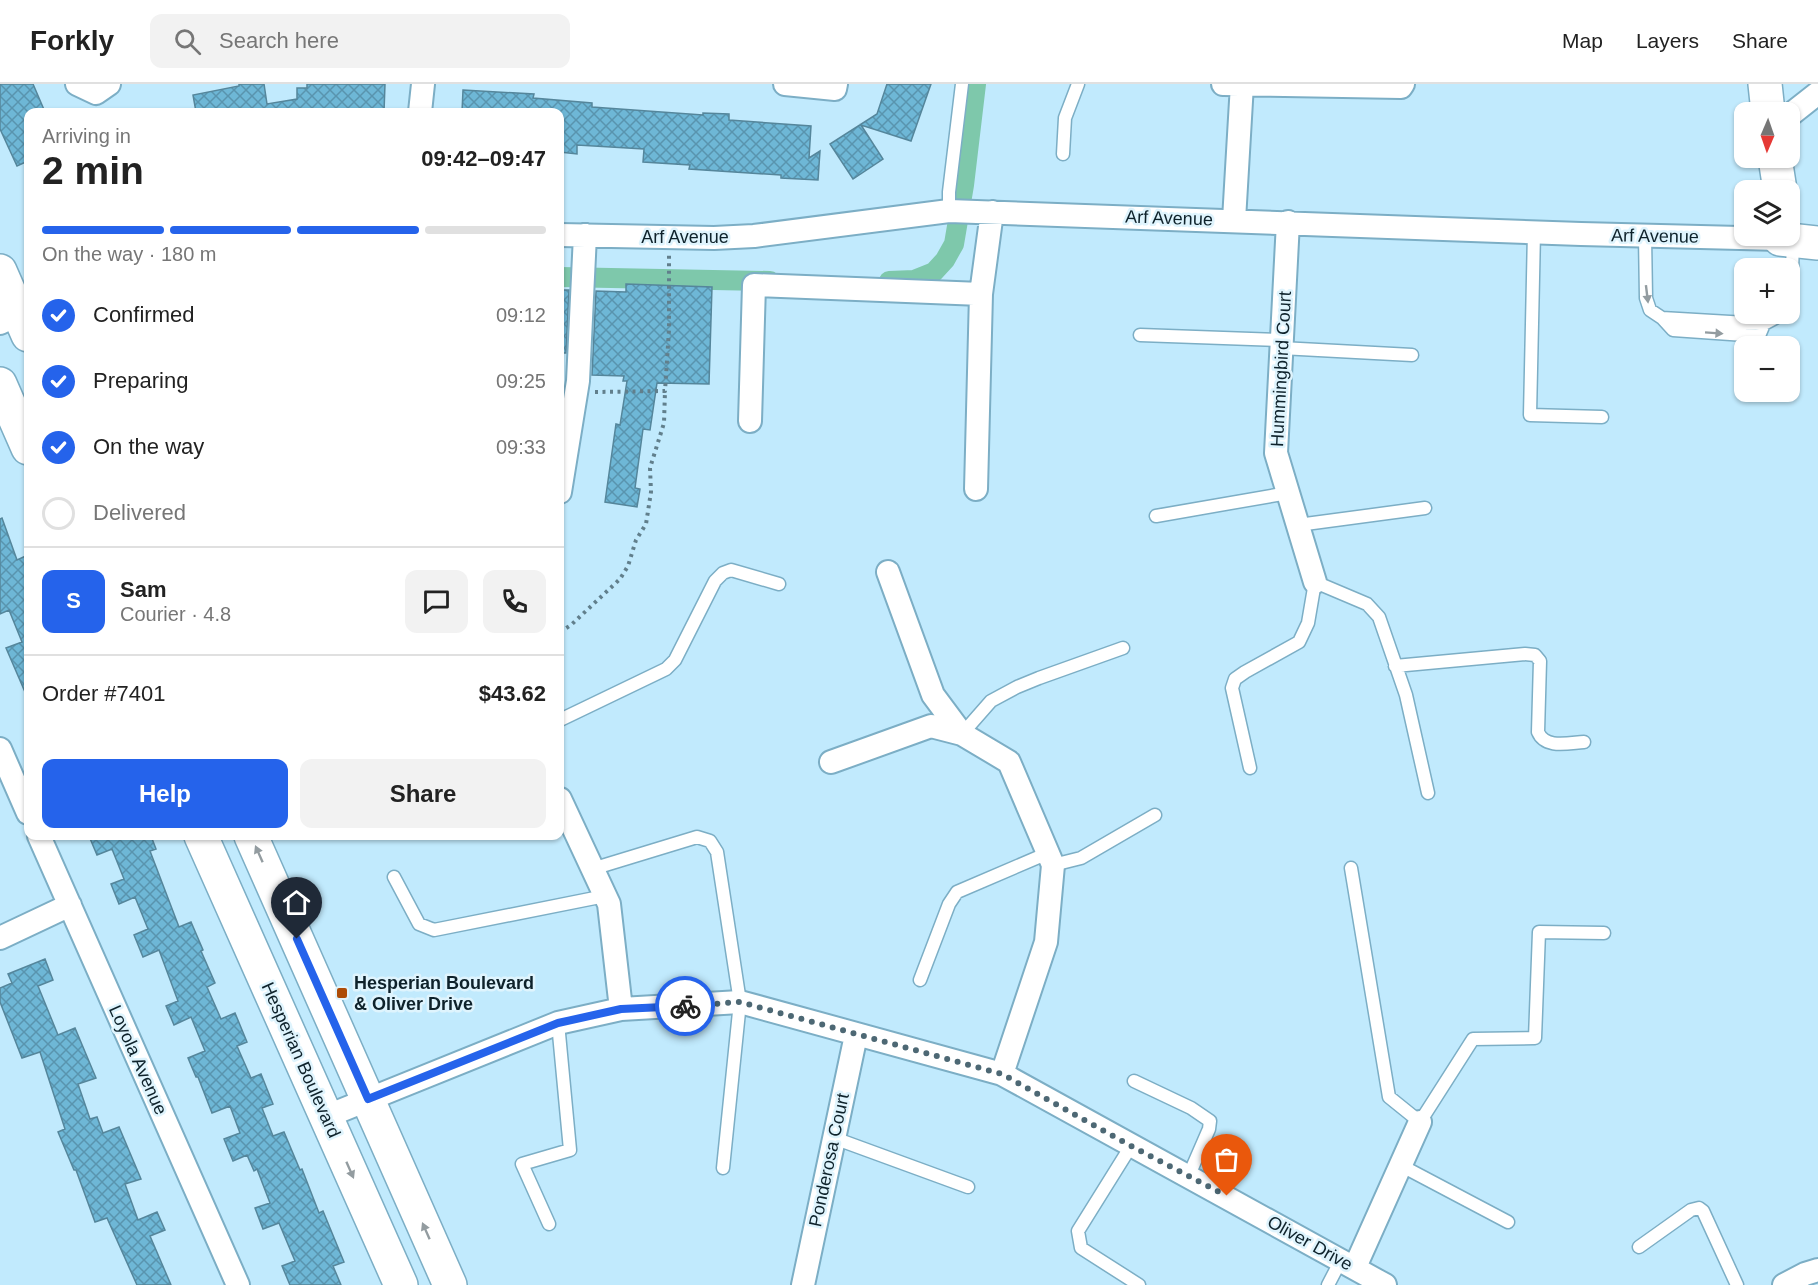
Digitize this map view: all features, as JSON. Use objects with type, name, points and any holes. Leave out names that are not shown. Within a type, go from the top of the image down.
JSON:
[{"type":"main road","points":[[1765,84],[1767,102]]},
{"type":"main road","points":[[0,271],[19,320]]},
{"type":"main road","points":[[0,384],[24,439]]},
{"type":"main road","name":"Hesperian Boulevard","points":[[203,840],[401,1285]]},
{"type":"main road","points":[[253,840],[450,1285]]},
{"type":"street","points":[[420,108],[423,84]]},
{"type":"street","points":[[785,84],[835,87]]},
{"type":"street","points":[[1234,220],[1236,84],[1402,85]]},
{"type":"street","points":[[1800,107],[1818,93]]},
{"type":"street","name":"Arf Avenue","points":[[564,235],[670,238],[754,236],[949,211],[1734,238]]},
{"type":"street","points":[[976,489],[981,294],[992,212]]},
{"type":"street","name":"Hummingbird Court","points":[[1288,222],[1276,453],[1315,582]]},
{"type":"street","points":[[564,467],[577,387],[585,235]]},
{"type":"street","points":[[750,421],[754,285],[981,294]]},
{"type":"street","points":[[888,573],[933,695],[962,734]]},
{"type":"street","points":[[831,762],[931,726],[962,734],[1009,762],[1050,859],[1046,942],[1002,1074]]},
{"type":"street","points":[[0,749],[24,804]]},
{"type":"street","points":[[564,808],[609,904],[621,1009]]},
{"type":"street","name":"Loyola Avenue","points":[[41,840],[238,1285]]},
{"type":"street","points":[[0,938],[70,905]]},
{"type":"street","name":"Oliver Drive","points":[[326,1117],[558,1023],[621,1009],[740,1002],[1002,1074],[1385,1285]]},
{"type":"street","name":"Ponderosa Court","points":[[803,1285],[856,1035]]},
{"type":"street","points":[[1348,1263],[1420,1122]]},
{"type":"street","points":[[1784,1285],[1818,1270]]},
{"type":"lane","points":[[949,211],[949,192],[962,84]]},
{"type":"lane","points":[[1063,154],[1065,117],[1078,84]]},
{"type":"lane","points":[[1534,232],[1530,415],[1602,417]]},
{"type":"lane","points":[[1645,236],[1646,298],[1650,310],[1662,318],[1734,322]]},
{"type":"lane","points":[[1140,335],[1412,355]]},
{"type":"lane","points":[[1156,516],[1288,493]]},
{"type":"lane","points":[[1298,525],[1425,508]]},
{"type":"lane","points":[[564,718],[666,669],[675,660],[715,581],[723,573],[731,570],[779,584]]},
{"type":"lane","points":[[1250,768],[1232,688],[1235,679],[1299,642],[1308,623],[1315,582],[1367,604],[1379,617],[1406,694],[1428,793]]},
{"type":"lane","points":[[962,734],[991,701],[1017,687],[1123,648]]},
{"type":"lane","points":[[1395,666],[1525,654],[1535,656],[1540,661],[1538,732],[1541,739],[1547,743],[1584,742]]},
{"type":"lane","points":[[920,980],[950,904],[957,892],[1050,859],[1081,858],[1155,815]]},
{"type":"lane","points":[[592,869],[697,837],[710,841],[717,852],[740,1002],[723,1168]]},
{"type":"lane","points":[[1351,868],[1389,1097],[1420,1122],[1473,1038],[1535,1038],[1539,932],[1604,933]]},
{"type":"lane","points":[[394,877],[419,924],[434,930],[605,896]]},
{"type":"lane","points":[[549,1224],[522,1164],[570,1150],[558,1023]]},
{"type":"lane","points":[[1134,1081],[1191,1108],[1210,1120],[1209,1129],[1189,1175]]},
{"type":"lane","points":[[834,1138],[968,1187]]},
{"type":"lane","points":[[1131,1146],[1078,1231],[1081,1248],[1139,1285]]},
{"type":"lane","points":[[1400,1165],[1508,1222]]},
{"type":"lane","points":[[1639,1247],[1691,1210],[1699,1208],[1703,1211],[1720,1245],[1737,1285]]},
{"type":"lane","points":[[1328,1285],[1348,1263]]},
{"type":"path","points":[[564,630],[572,625],[620,579],[628,566],[636,540],[646,524],[651,492],[650,468],[664,423],[669,330],[670,238]]},
{"type":"path","points":[[577,387],[607,393],[628,390],[665,391]]},
{"type":"building","points":[[0,84],[33,84],[43,108],[24,108],[24,163],[17,166],[0,129]]},
{"type":"building","points":[[239,84],[264,84],[267,104],[297,99],[297,88],[307,88],[307,84],[385,84],[384,108],[195,108],[193,95],[239,86]]},
{"type":"building","points":[[887,84],[931,84],[911,141],[861,125],[883,159],[853,179],[830,144],[877,114]]},
{"type":"building","points":[[463,90],[534,94],[533,98],[592,103],[592,107],[703,115],[703,113],[729,114],[729,120],[811,126],[809,158],[820,151],[818,180],[781,178],[781,175],[689,169],[690,165],[643,162],[644,149],[577,145],[577,154],[564,152],[564,108],[462,108]]},
{"type":"building","points":[[626,284],[712,287],[709,384],[657,383],[650,430],[643,429],[635,488],[640,489],[637,507],[605,502],[616,424],[620,425],[627,381],[623,381],[624,376],[592,375],[596,291],[626,292]]},
{"type":"building","points":[[564,290],[569,290],[566,353],[564,353]]},
{"type":"building","points":[[2,518],[17,560],[24,557],[24,690],[6,648],[22,642],[9,610],[0,614],[0,519]]},
{"type":"building","points":[[91,840],[153,840],[156,849],[150,851],[179,927],[191,922],[203,950],[201,951],[215,983],[207,987],[221,1019],[235,1013],[247,1042],[237,1046],[251,1078],[261,1074],[273,1104],[262,1108],[273,1136],[284,1132],[300,1170],[302,1169],[319,1213],[323,1211],[344,1262],[333,1266],[341,1285],[290,1285],[282,1266],[295,1261],[279,1223],[263,1229],[255,1208],[270,1203],[257,1169],[254,1171],[247,1155],[233,1161],[224,1139],[240,1133],[230,1106],[212,1113],[188,1058],[205,1051],[191,1017],[174,1025],[166,1006],[178,1001],[159,950],[143,957],[134,935],[148,929],[135,897],[119,904],[111,884],[124,879],[112,849],[97,855]]},
{"type":"building","points":[[45,959],[53,980],[38,986],[58,1035],[75,1028],[96,1078],[78,1084],[90,1119],[97,1117],[103,1133],[119,1127],[141,1179],[125,1184],[138,1220],[157,1212],[165,1230],[150,1236],[171,1285],[137,1285],[107,1218],[95,1222],[76,1170],[74,1170],[58,1132],[65,1129],[40,1052],[22,1058],[0,1002],[0,988],[12,983],[8,974]]},
{"type":"waterway","points":[[889,281],[914,280],[934,272],[945,260],[954,244],[964,185],[976,84]]},
{"type":"waterway","points":[[564,277],[770,281]]},
{"type":"way so far","points":[[685,1006],[740,1002],[1002,1074],[1131,1146],[1227,1196]]},
{"type":"place","name":"Hesperian Boulevard & Oliver Drive","points":[[342,993]]},
{"type":"route","points":[[297,939],[368,1099],[558,1023],[621,1009],[685,1006]]}]
